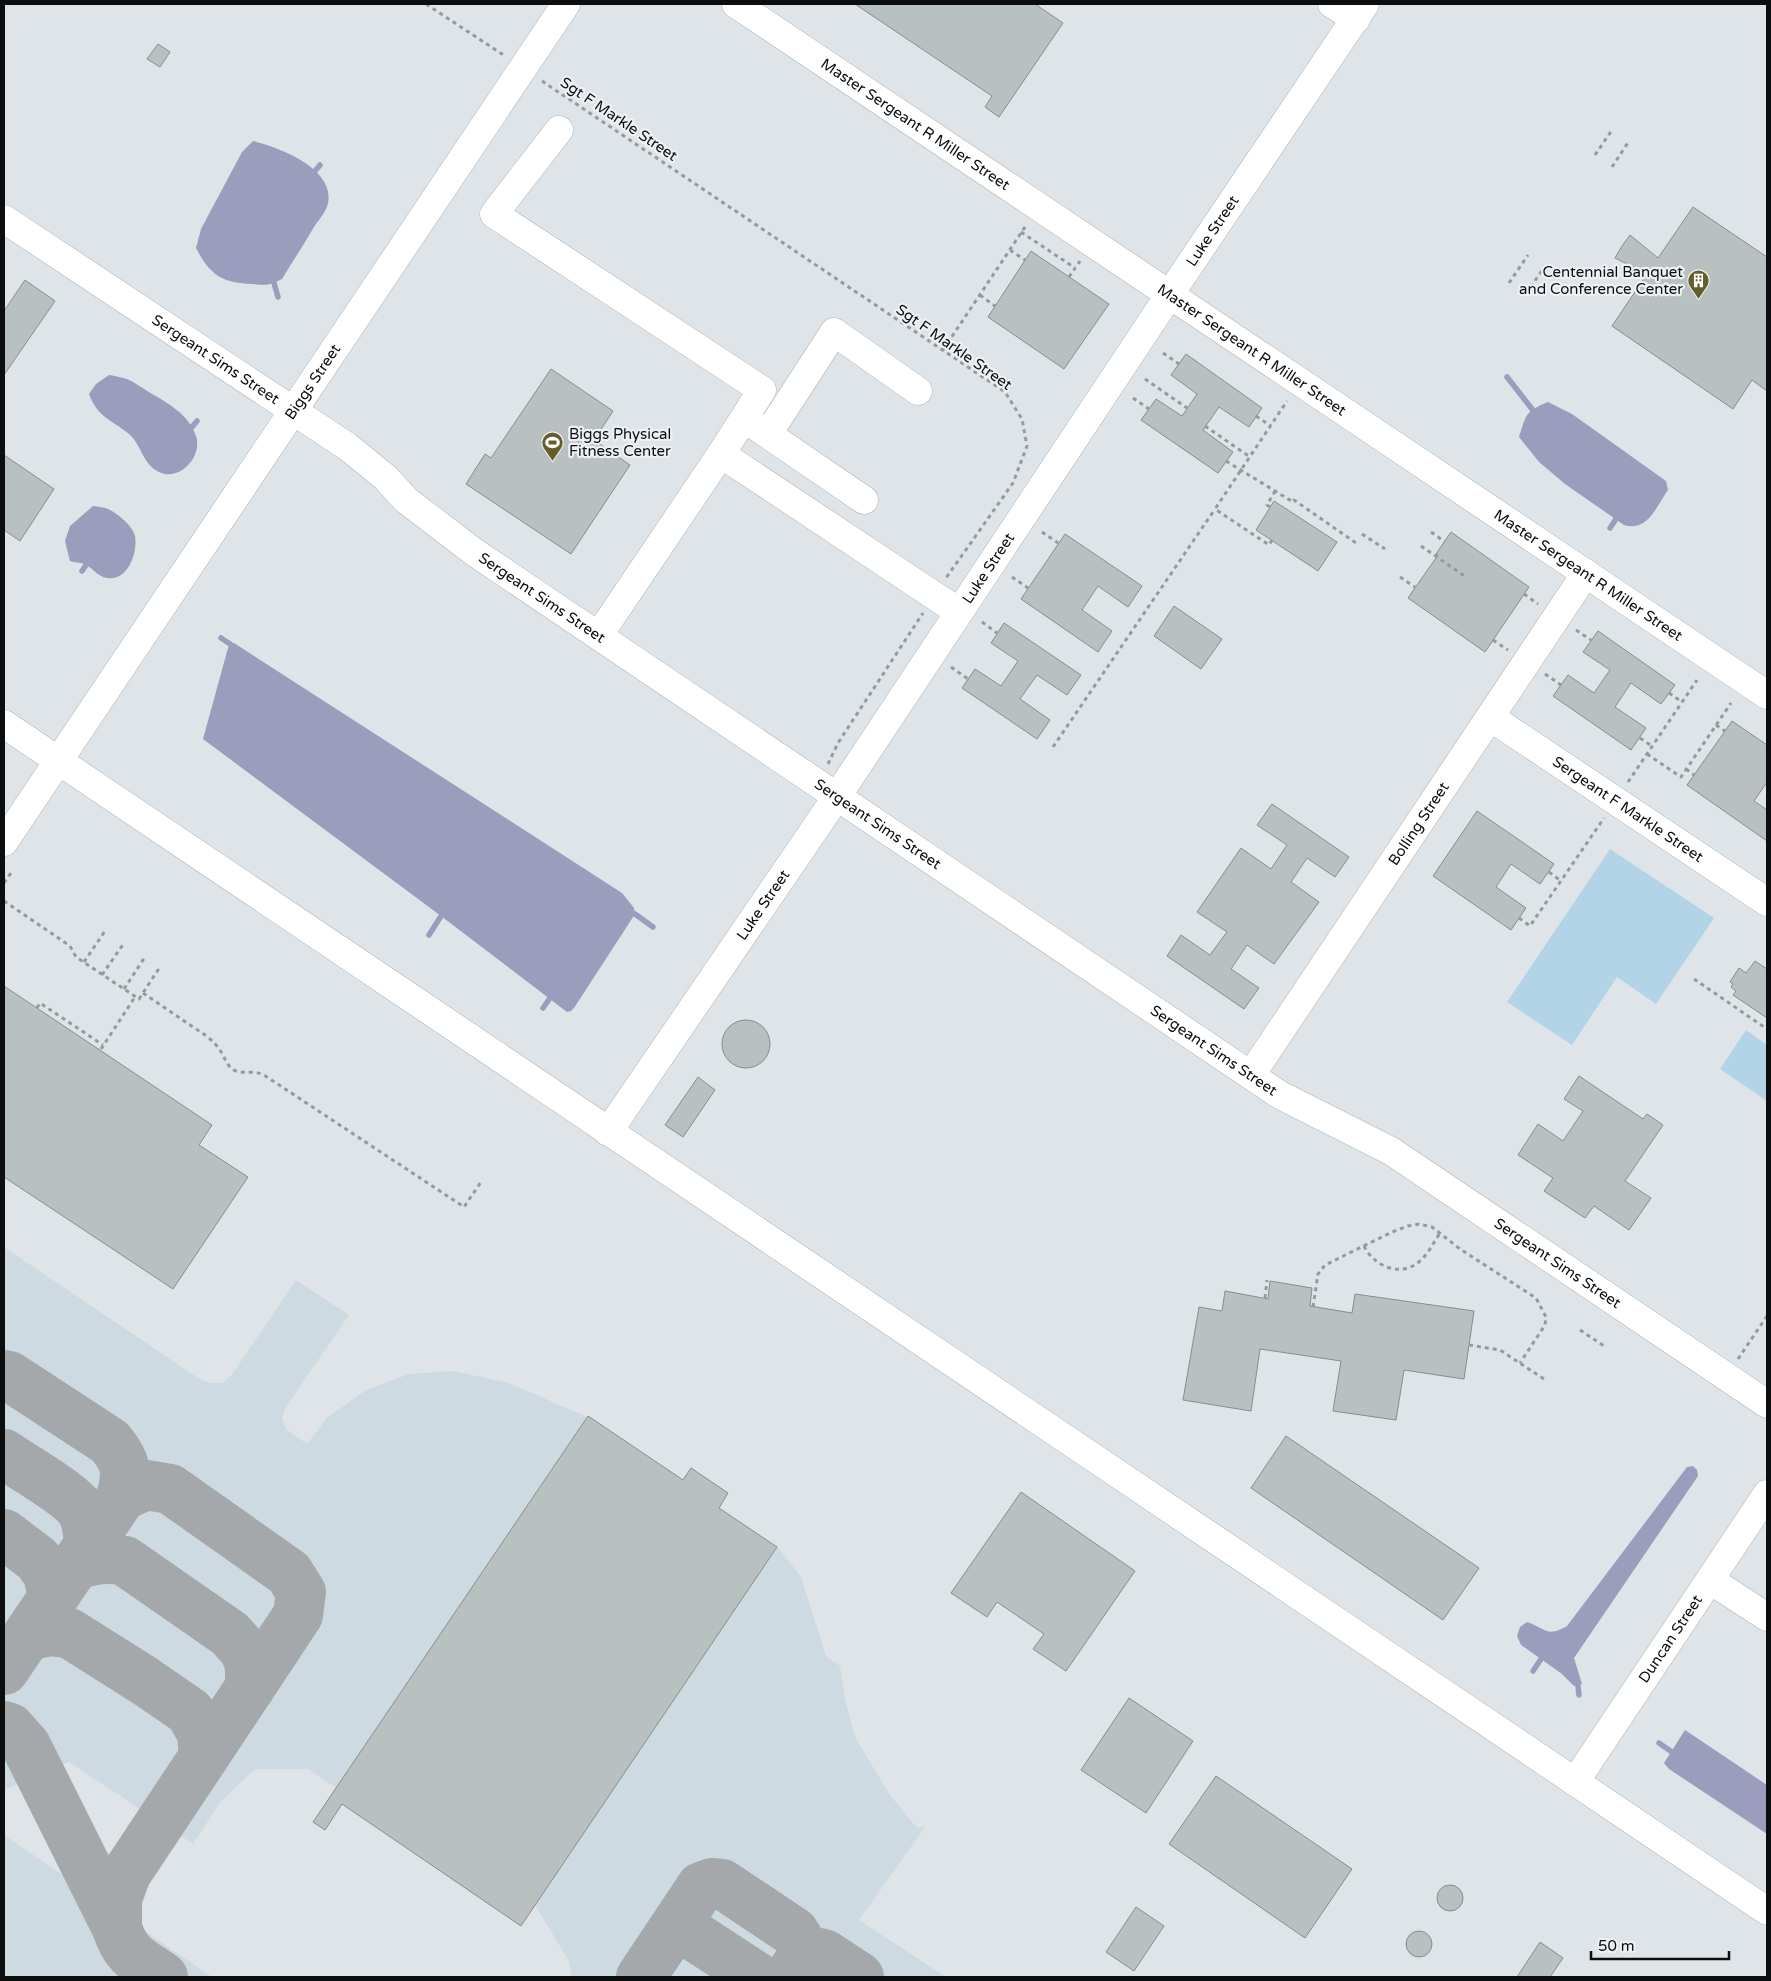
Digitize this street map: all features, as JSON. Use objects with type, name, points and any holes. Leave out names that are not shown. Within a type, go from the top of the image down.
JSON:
[{"type":"street","name":"Biggs Street","points":[[4,842],[566,4]]},
{"type":"street","name":"Master Sergeant R Miller Street","points":[[736,4],[1767,695]]},
{"type":"street","points":[[1332,4],[1361,11]]},
{"type":"street","name":"Luke Street","points":[[608,1132],[828,788],[970,617],[1170,294],[1361,11]]},
{"type":"street","points":[[559,130],[494,214],[762,390],[599,636]]},
{"type":"street","name":"Sergeant Sims Street","points":[[4,219],[348,447],[386,478],[406,500],[439,527],[1251,1075],[1288,1099],[1391,1151],[1767,1404]]},
{"type":"street","points":[[768,434],[834,332],[918,391]]},
{"type":"street","points":[[744,418],[864,500]]},
{"type":"street","points":[[721,454],[934,596],[970,617]]},
{"type":"street","name":"Bolling Street","points":[[1251,1075],[1586,573]]},
{"type":"street","name":"Sergeant F Markle Street","points":[[1490,717],[1767,902]]},
{"type":"street","points":[[4,724],[1767,1911]]},
{"type":"street","name":"Duncan Street","points":[[1575,1782],[1767,1494]]},
{"type":"street","points":[[1710,1580],[1767,1617]]},
{"type":"path","points":[[426,4],[506,57]]},
{"type":"path","name":"Sgt F Markle Street","points":[[539,79],[1005,392],[1022,419],[1027,446],[1013,483],[934,596],[838,742],[832,759],[828,788]]},
{"type":"path","points":[[1595,155],[1612,130]]},
{"type":"path","points":[[1612,167],[1629,141]]},
{"type":"path","points":[[943,350],[1038,206]]},
{"type":"path","points":[[1021,232],[1075,268]]},
{"type":"path","points":[[1010,250],[1025,260]]},
{"type":"path","points":[[1509,283],[1528,254]]},
{"type":"path","points":[[1526,294],[1546,266]]},
{"type":"path","points":[[980,295],[995,306]]},
{"type":"path","points":[[1163,353],[1179,364]]},
{"type":"path","points":[[1145,379],[1187,408]]},
{"type":"path","points":[[1053,747],[1300,381]]},
{"type":"path","points":[[1133,398],[1149,409]]},
{"type":"path","points":[[1256,416],[1271,426]]},
{"type":"path","points":[[1206,426],[1250,457]]},
{"type":"path","points":[[1226,461],[1242,469],[1293,502],[1294,500],[1356,543]]},
{"type":"path","points":[[1270,507],[1267,505],[1276,491]]},
{"type":"path","points":[[1215,509],[1269,545],[1272,540]]},
{"type":"path","points":[[1042,532],[1058,543]]},
{"type":"path","points":[[1431,532],[1445,542]]},
{"type":"path","points":[[1362,534],[1385,549]]},
{"type":"path","points":[[1421,546],[1466,577]]},
{"type":"path","points":[[1012,577],[1028,588]]},
{"type":"path","points":[[1400,578],[1415,587]]},
{"type":"path","points":[[1524,594],[1538,604]]},
{"type":"path","points":[[970,617],[998,634]]},
{"type":"path","points":[[1576,630],[1591,640]]},
{"type":"path","points":[[1493,640],[1508,650]]},
{"type":"path","points":[[951,667],[968,679]]},
{"type":"path","points":[[1545,674],[1561,685]]},
{"type":"path","points":[[1669,693],[1682,702]]},
{"type":"path","points":[[1647,754],[1681,777],[1731,703]]},
{"type":"path","points":[[1716,725],[1725,731]]},
{"type":"path","points":[[1640,738],[1652,746]]},
{"type":"path","points":[[1686,769],[1694,775]]},
{"type":"path","points":[[4,883],[13,870]]},
{"type":"path","points":[[1549,872],[1561,881]]},
{"type":"path","points":[[4,901],[70,946],[76,957],[139,999],[160,967]]},
{"type":"path","points":[[1519,918],[1530,926]]},
{"type":"path","points":[[84,962],[105,931]]},
{"type":"path","points":[[102,975],[124,943]]},
{"type":"path","points":[[124,989],[145,957]]},
{"type":"path","points":[[1694,979],[1767,1029]]},
{"type":"path","points":[[143,994],[208,1037],[216,1044],[227,1064],[232,1069],[258,1072],[264,1075],[464,1208],[481,1182]]},
{"type":"path","points":[[37,1008],[40,1003],[84,1032],[102,1047],[135,997]]},
{"type":"path","points":[[51,1018],[55,1013]]},
{"type":"path","points":[[60,1023],[63,1018]]},
{"type":"path","points":[[80,1037],[84,1032]]},
{"type":"path","points":[[1313,1307],[1318,1274],[1325,1265],[1392,1232],[1419,1224],[1432,1227],[1460,1249],[1536,1298],[1546,1317],[1545,1325],[1520,1363]]},
{"type":"path","points":[[1364,1246],[1368,1254],[1382,1266],[1403,1269],[1421,1260],[1440,1234]]},
{"type":"path","points":[[1265,1298],[1268,1280]]},
{"type":"path","points":[[1727,1377],[1767,1316]]},
{"type":"path","points":[[1580,1330],[1604,1346]]},
{"type":"path","points":[[1469,1345],[1500,1350],[1547,1381]]},
{"type":"shaded area","points":[[253,141],[278,149],[305,163],[324,182],[328,194],[326,210],[282,279],[274,283],[261,285],[233,282],[218,276],[206,265],[196,248],[201,229],[242,152]]},
{"type":"shaded area","points":[[109,375],[125,378],[135,383],[176,409],[188,421],[193,428],[197,444],[196,452],[188,466],[174,474],[159,472],[154,469],[149,465],[133,438],[96,408],[89,394],[96,384]]},
{"type":"shaded area","points":[[1548,402],[1572,414],[1666,481],[1668,490],[1645,521],[1639,525],[1624,525],[1565,484],[1539,462],[1519,437],[1528,414],[1535,408]]},
{"type":"shaded area","points":[[93,506],[106,508],[116,514],[134,532],[136,543],[130,565],[126,571],[114,578],[104,577],[84,564],[70,561],[65,541],[70,526]]},
{"type":"shaded area","points":[[234,643],[622,893],[634,908],[635,914],[571,1011],[567,1012],[203,739],[228,648],[230,644]]},
{"type":"shaded area","points":[[1610,849],[1714,918],[1656,1004],[1617,977],[1572,1045],[1507,1002]]},
{"type":"shaded area","points":[[1746,1030],[1767,1045],[1767,1101],[1720,1069]]},
{"type":"shaded area","points":[[4,1247],[201,1380],[211,1383],[222,1383],[231,1376],[296,1280],[349,1315],[286,1407],[282,1418],[286,1429],[307,1444],[327,1418],[366,1390],[409,1374],[453,1371],[509,1383],[587,1417],[336,1788],[308,1769],[255,1769],[221,1801],[193,1844],[69,1762],[4,1790]]},
{"type":"shaded area","points":[[1693,1466],[1697,1470],[1698,1476],[1574,1658],[1582,1684],[1574,1686],[1562,1674],[1521,1645],[1517,1636],[1520,1627],[1527,1622],[1550,1632],[1567,1626],[1687,1467]]},
{"type":"shaded area","points":[[777,1546],[801,1577],[826,1656],[840,1666],[845,1699],[855,1737],[890,1795],[917,1828],[925,1827],[859,1920],[946,1977],[572,1977],[569,1961],[535,1905]]},
{"type":"shaded area","points":[[1685,1730],[1767,1785],[1767,1834],[1669,1769],[1664,1763]]},
{"type":"shaded area","points":[[4,1835],[212,1977],[4,1977]]},
{"type":"building","points":[[855,4],[1035,4],[1063,23],[999,117],[985,107],[992,96]]},
{"type":"building","points":[[158,44],[170,52],[160,67],[147,59]]},
{"type":"building","name":"Centennial Banquet and Conference Center","points":[[1693,207],[1767,257],[1767,391],[1752,380],[1733,409],[1612,326],[1647,274],[1615,258],[1622,246],[1630,235],[1658,258]]},
{"type":"building","points":[[1031,251],[1109,304],[1064,369],[988,317]]},
{"type":"building","points":[[25,280],[55,301],[4,375],[4,311]]},
{"type":"building","points":[[1186,354],[1262,408],[1249,427],[1219,407],[1203,430],[1233,452],[1218,473],[1141,420],[1156,399],[1182,416],[1197,394],[1171,375]]},
{"type":"building","name":"Biggs Physical Fitness Center","points":[[551,369],[613,411],[594,440],[630,465],[571,554],[466,484],[485,454],[491,458]]},
{"type":"building","points":[[4,455],[54,489],[20,541],[4,530]]},
{"type":"building","points":[[1274,501],[1337,542],[1318,571],[1256,530]]},
{"type":"building","points":[[1451,532],[1529,587],[1485,652],[1408,598],[1438,555],[1436,554]]},
{"type":"building","points":[[1065,534],[1142,586],[1128,607],[1098,586],[1082,610],[1112,631],[1098,652],[1021,599]]},
{"type":"building","points":[[1174,606],[1222,639],[1201,669],[1154,636]]},
{"type":"building","points":[[1004,623],[1081,675],[1067,695],[1037,675],[1020,699],[1050,720],[1037,739],[962,688],[975,669],[1001,686],[1018,661],[991,643]]},
{"type":"building","points":[[1598,631],[1675,685],[1661,704],[1631,683],[1615,707],[1646,728],[1631,750],[1553,696],[1568,675],[1594,693],[1610,670],[1583,652]]},
{"type":"building","points":[[1732,721],[1767,745],[1767,782],[1754,801],[1767,810],[1767,841],[1687,785]]},
{"type":"building","points":[[1272,804],[1349,857],[1335,877],[1307,858],[1291,882],[1319,902],[1274,964],[1247,945],[1231,969],[1259,988],[1244,1009],[1167,956],[1181,935],[1210,955],[1227,932],[1197,912],[1241,848],[1271,869],[1287,845],[1257,825]]},
{"type":"building","points":[[1477,811],[1554,864],[1540,884],[1511,864],[1496,887],[1526,908],[1511,930],[1433,876]]},
{"type":"building","points":[[1755,961],[1767,969],[1767,1018],[1733,995],[1736,991],[1731,987],[1733,984],[1730,982],[1739,968],[1746,973]]},
{"type":"building","points":[[4,986],[212,1125],[199,1145],[248,1177],[173,1289],[4,1177]]},
{"type":"building","points":[[741,1020],[751,1020],[763,1027],[770,1039],[770,1049],[763,1061],[751,1068],[741,1068],[733,1064],[726,1057],[722,1049],[722,1039],[726,1031],[733,1024]]},
{"type":"building","points":[[1579,1076],[1643,1119],[1647,1114],[1663,1125],[1625,1181],[1651,1198],[1629,1230],[1594,1206],[1585,1218],[1544,1191],[1553,1178],[1518,1155],[1538,1124],[1563,1141],[1583,1111],[1564,1099]]},
{"type":"building","points":[[698,1077],[715,1090],[683,1137],[665,1125]]},
{"type":"building","points":[[1270,1281],[1312,1288],[1310,1306],[1352,1313],[1355,1294],[1474,1311],[1464,1379],[1404,1370],[1396,1420],[1333,1411],[1341,1361],[1260,1349],[1251,1411],[1183,1400],[1199,1307],[1222,1311],[1225,1291],[1268,1299]]},
{"type":"building","points":[[588,1416],[683,1480],[691,1468],[728,1493],[719,1508],[777,1547],[521,1926],[342,1804],[325,1830],[313,1822]]},
{"type":"building","points":[[1286,1436],[1479,1568],[1443,1620],[1251,1488]]},
{"type":"building","points":[[1021,1492],[1135,1571],[1066,1671],[1033,1649],[1044,1634],[997,1602],[987,1617],[951,1593]]},
{"type":"building","points":[[1129,1698],[1193,1741],[1146,1813],[1081,1770]]},
{"type":"building","points":[[1216,1776],[1352,1869],[1305,1938],[1169,1844]]},
{"type":"building","points":[[1450,1885],[1459,1889],[1463,1898],[1459,1907],[1450,1911],[1441,1907],[1437,1898],[1441,1889]]},
{"type":"building","points":[[1136,1907],[1164,1926],[1134,1971],[1106,1952]]},
{"type":"building","points":[[1419,1931],[1428,1935],[1432,1944],[1428,1953],[1419,1957],[1410,1953],[1406,1944],[1410,1935]]},
{"type":"building","points":[[1540,1942],[1563,1958],[1550,1977],[1517,1977]]},
{"type":"waterway","points":[[315,171],[320,165]]},
{"type":"waterway","points":[[274,283],[278,297]]},
{"type":"waterway","points":[[1507,377],[1532,409]]},
{"type":"waterway","points":[[192,427],[197,421]]},
{"type":"waterway","points":[[1610,528],[1616,519]]},
{"type":"waterway","points":[[82,571],[86,565]]},
{"type":"waterway","points":[[221,638],[230,644]]},
{"type":"waterway","points":[[635,914],[653,927]]},
{"type":"waterway","points":[[429,935],[441,916]]},
{"type":"waterway","points":[[543,1008],[550,998]]},
{"type":"waterway","points":[[1533,1671],[1541,1659]]},
{"type":"waterway","points":[[1578,1686],[1579,1695]]},
{"type":"waterway","points":[[1659,1743],[1672,1752]]},
{"type":"taxiway","points":[[4,1375],[9,1376],[110,1442],[123,1461],[125,1473],[122,1496],[4,1670]]},
{"type":"taxiway","points":[[4,1454],[57,1488],[76,1503],[85,1518],[89,1544]]},
{"type":"taxiway","points":[[117,1928],[117,1899],[126,1874],[298,1615],[301,1592],[289,1573],[170,1489],[146,1485],[122,1496]]},
{"type":"taxiway","points":[[4,1534],[37,1559],[48,1574],[53,1598]]},
{"type":"taxiway","points":[[74,1566],[100,1559],[125,1561],[230,1634],[245,1651],[250,1666],[250,1688]]},
{"type":"taxiway","points":[[27,1636],[49,1631],[69,1633],[145,1681],[190,1712],[202,1733],[204,1757]]},
{"type":"taxiway","points":[[4,1726],[10,1728],[26,1746],[125,1946],[141,1962],[163,1977]]},
{"type":"taxiway","points":[[641,1977],[701,1887],[712,1883],[722,1884],[794,1932],[799,1939],[802,1955],[789,1977]]},
{"type":"taxiway","points":[[670,1935],[682,1932],[691,1934],[757,1977]]},
{"type":"taxiway","points":[[802,1956],[814,1952],[824,1954],[859,1977]]},
{"type":"place","name":"Centennial Banquet and Conference Center","points":[[1699,300]]},
{"type":"place","name":"Biggs Physical Fitness Center","points":[[553,462]]}]
